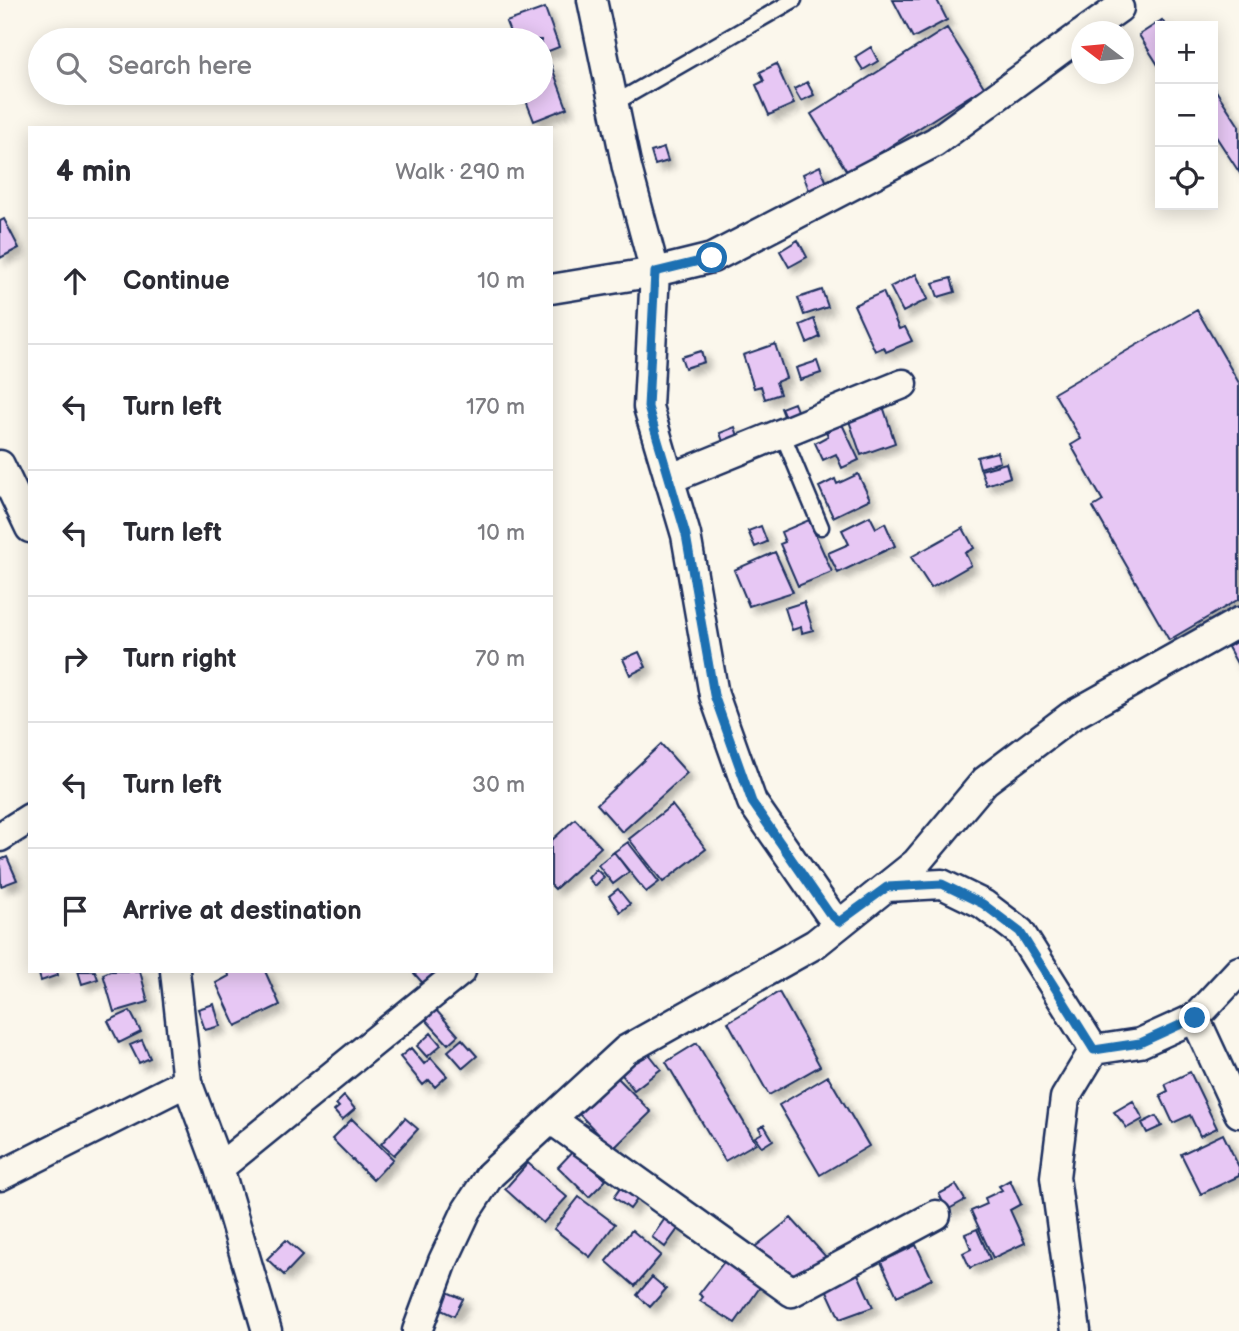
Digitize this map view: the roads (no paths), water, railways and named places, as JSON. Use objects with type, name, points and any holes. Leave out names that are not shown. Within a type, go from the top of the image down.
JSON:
[{"type":"street","points":[[592,0],[613,104],[655,272],[648,407],[686,535],[714,695],[752,802],[829,913],[839,922]]},
{"type":"street","points":[[1100,21],[1119,8]]},
{"type":"street","points":[[553,289],[655,272],[712,258],[935,142],[1071,42]]},
{"type":"street","points":[[669,479],[903,384]]},
{"type":"street","points":[[0,465],[27,510]]},
{"type":"street","points":[[417,1331],[443,1261],[490,1175],[552,1121],[626,1050],[815,944],[839,922],[916,863],[985,781],[1071,716],[1239,622]]},
{"type":"street","points":[[0,837],[28,819]]},
{"type":"street","points":[[887,887],[942,884],[983,904],[1020,932],[1094,1050]]},
{"type":"street","points":[[1094,1050],[1140,1043],[1195,1018],[1239,971]]},
{"type":"street","points":[[175,973],[187,1082],[219,1168],[267,1331]]},
{"type":"street","points":[[219,1168],[458,973]]},
{"type":"street","points":[[1195,1018],[1239,1113]]},
{"type":"street","points":[[1076,1331],[1055,1177],[1065,1098],[1094,1050]]},
{"type":"street","points":[[0,1176],[187,1082]]},
{"type":"street","points":[[552,1121],[792,1292],[936,1215]]},
{"type":"lane","points":[[613,104],[794,0]]},
{"type":"lane","points":[[782,433],[821,527]]}]
